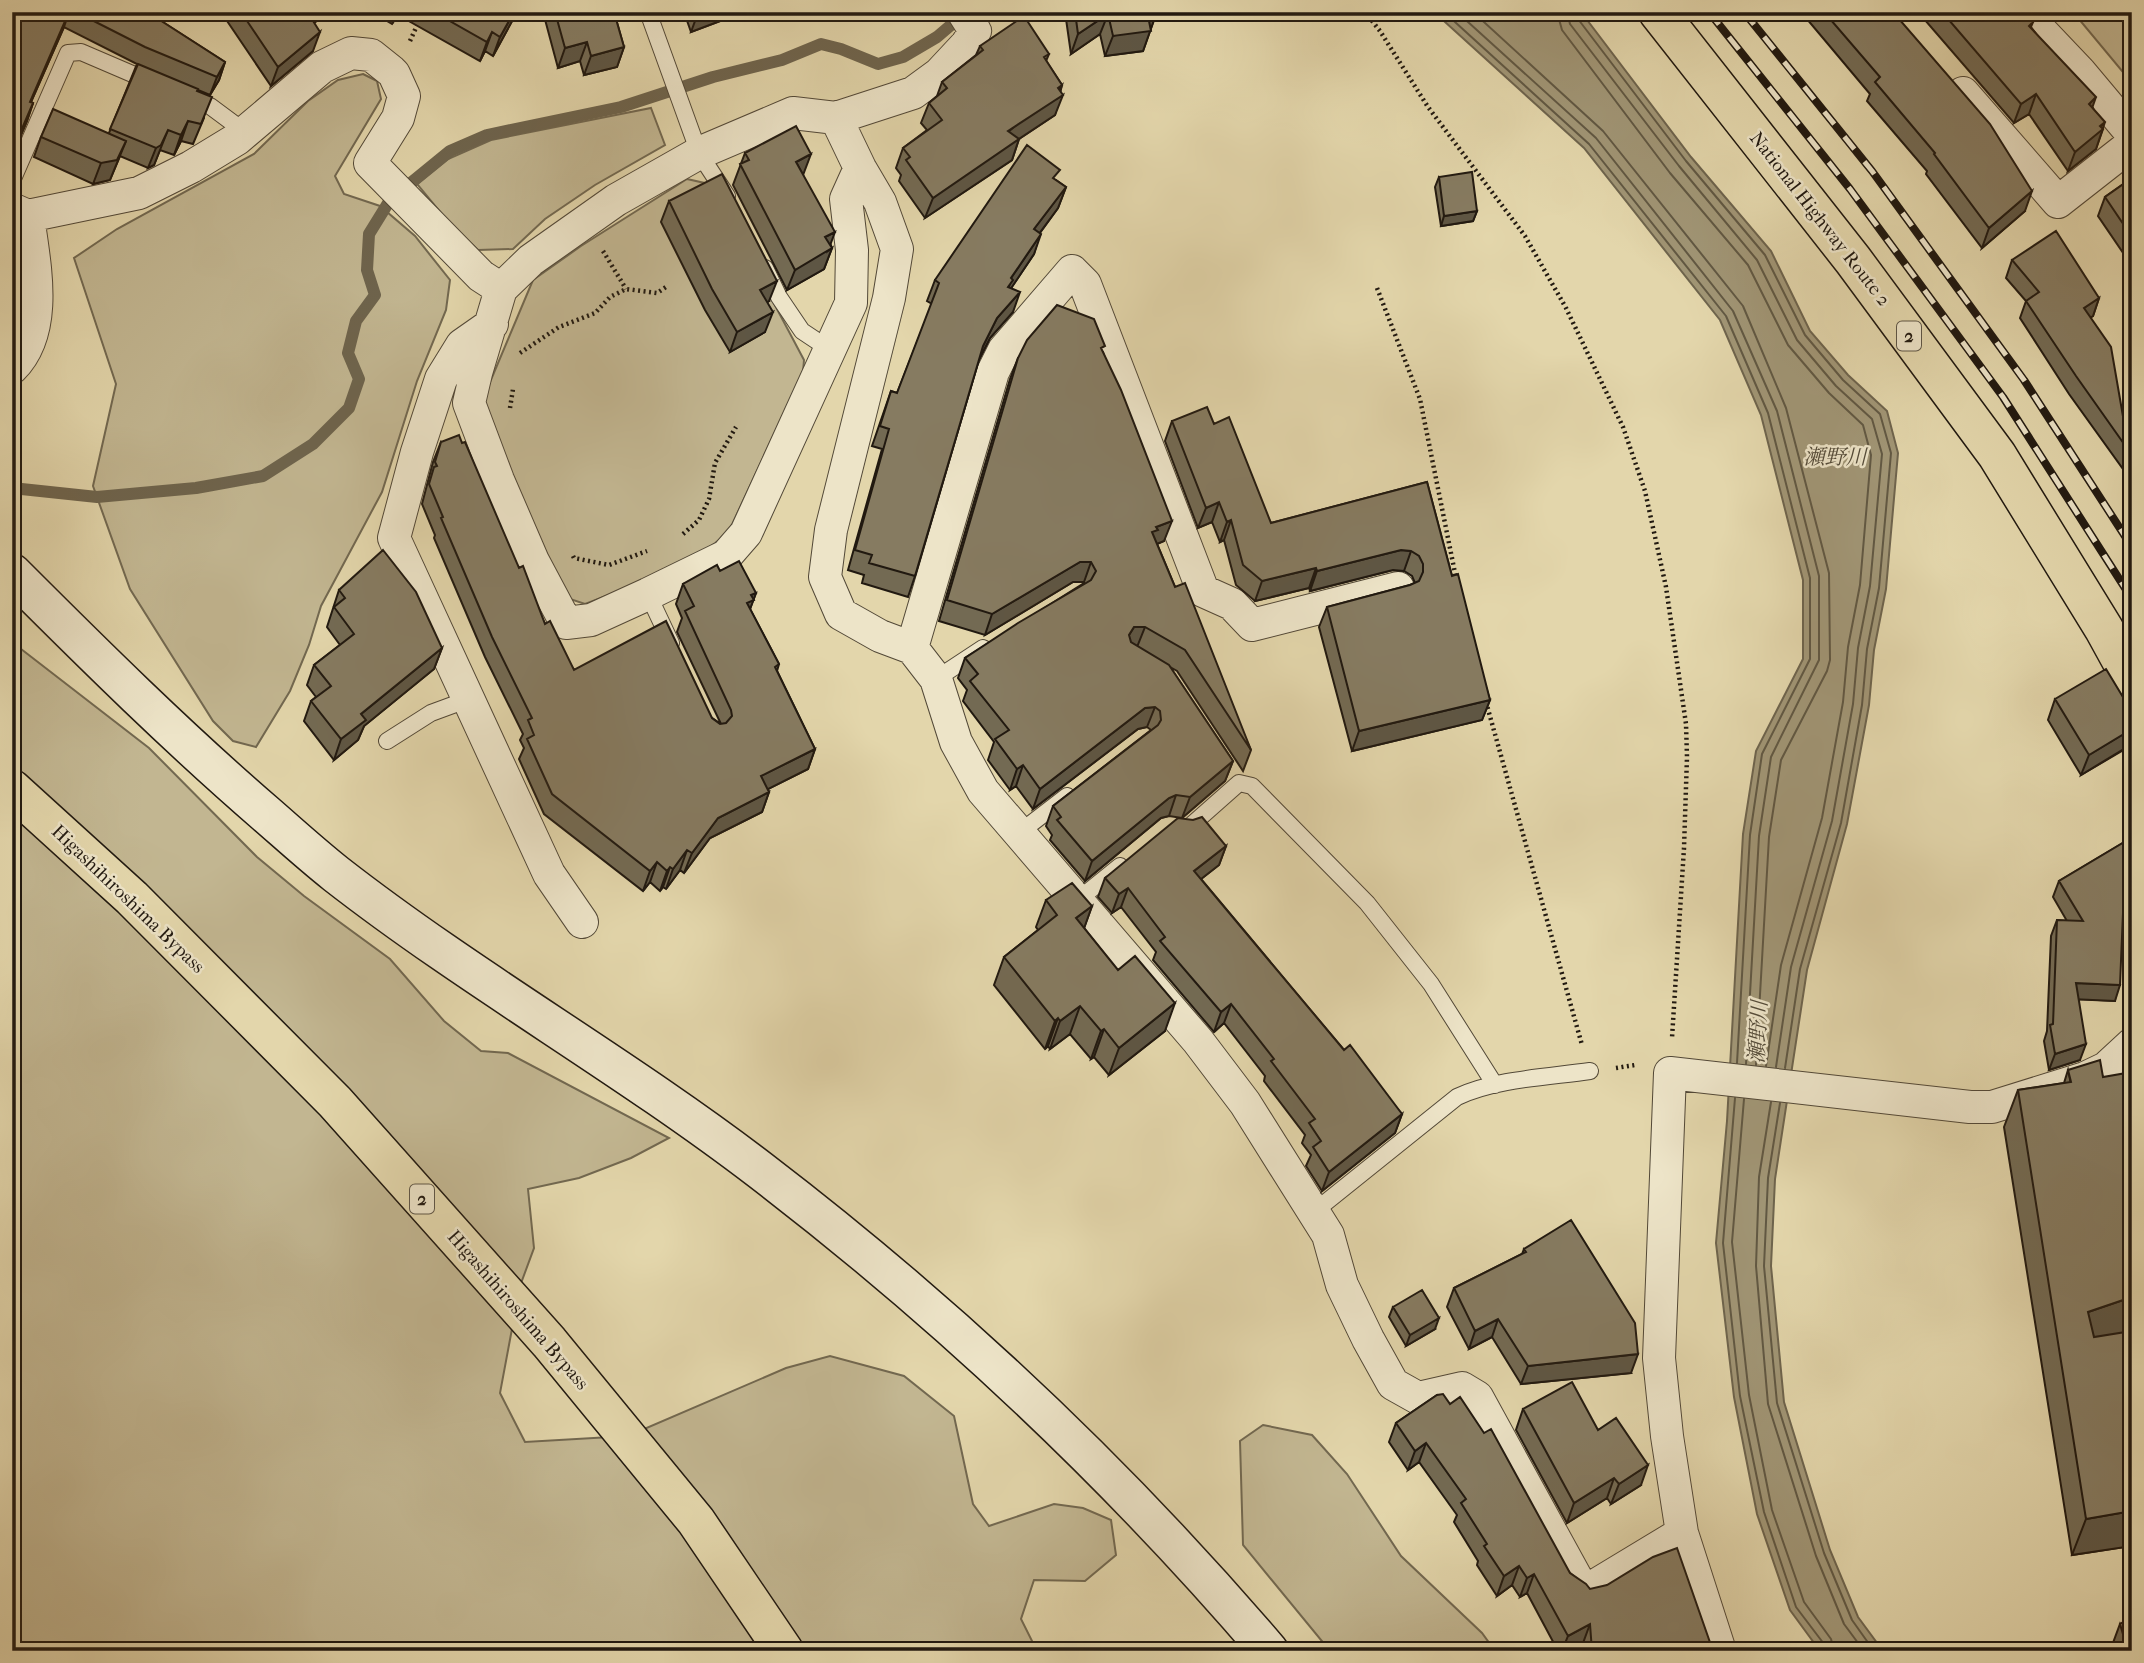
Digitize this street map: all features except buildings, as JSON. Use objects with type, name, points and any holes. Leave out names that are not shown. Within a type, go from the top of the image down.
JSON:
[{"type":"highway","name":"National Highway Route 2","points":[[1658,12],[1853,260],[1997,456],[2104,629],[2132,680]]},
{"type":"highway","name":"Higashihiroshima Bypass","points":[[12,789],[132,898],[344,1112],[549,1342],[678,1500],[784,1651]]},
{"type":"street","points":[[860,168],[846,200],[852,250],[851,303],[746,533],[726,556],[591,620],[566,622],[533,561],[469,403],[475,373],[501,289],[531,260],[616,200],[699,152],[793,113],[836,118],[913,93],[939,74],[967,44],[975,31],[963,12]]},
{"type":"street","points":[[2023,12],[2080,72],[2132,134]]},
{"type":"street","points":[[12,368],[20,360],[35,324],[35,275],[20,213],[139,193],[191,167],[237,139],[322,67],[351,53],[371,55],[394,74],[404,96],[398,118],[370,163],[481,276],[501,289]]},
{"type":"street","points":[[1945,73],[2058,202],[2132,144]]},
{"type":"street","points":[[836,118],[880,202],[897,249],[889,298],[831,530],[825,577],[841,614],[880,636],[912,648],[936,680],[956,742],[983,791],[1198,1041],[1245,1103],[1315,1211],[1328,1236],[1342,1285],[1393,1384],[1418,1398],[1462,1388],[1477,1396],[1579,1583],[1591,1588],[1682,1534]]},
{"type":"street","points":[[912,648],[993,372],[1004,349],[1072,271],[1085,284],[1203,591],[1232,604],[1252,625],[1398,588]]},
{"type":"street","points":[[492,324],[463,345],[441,379],[417,452],[394,538],[549,874],[582,922]]},
{"type":"street","points":[[12,573],[204,760],[334,873],[470,972],[639,1082],[748,1161],[896,1279],[988,1358],[1096,1462],[1200,1570],[1269,1651]]},
{"type":"street","points":[[1720,1651],[1682,1534],[1668,1450],[1659,1358],[1676,1069],[1970,1107],[1992,1107],[2085,1078],[2106,1068],[2132,1044]]},
{"type":"lane","points":[[648,12],[699,152],[736,212]]},
{"type":"lane","points":[[12,181],[68,53],[81,52],[210,106],[245,132]]},
{"type":"lane","points":[[754,248],[779,297],[802,331],[830,349]]},
{"type":"lane","points":[[648,594],[676,653]]},
{"type":"lane","points":[[936,680],[995,640]]},
{"type":"lane","points":[[387,741],[431,713],[469,699]]},
{"type":"lane","points":[[1168,826],[1187,829],[1235,777],[1252,786],[1367,903],[1431,984],[1495,1085]]},
{"type":"lane","points":[[1019,833],[1082,785]]},
{"type":"lane","points":[[1078,900],[1128,859]]},
{"type":"lane","points":[[1315,1211],[1457,1097],[1472,1090],[1495,1085],[1590,1072]]},
{"type":"path","points":[[1365,12],[1428,107],[1525,236],[1566,308],[1623,426],[1645,491],[1666,587],[1686,724],[1688,757],[1676,1069],[1590,1072],[1486,701]]},
{"type":"path","points":[[518,364],[520,353],[559,327],[595,313],[610,297],[626,289],[657,293],[666,287]]},
{"type":"path","points":[[1377,288],[1420,399],[1457,582]]},
{"type":"path","points":[[510,411],[513,386]]},
{"type":"path","points":[[677,540],[699,520],[709,499],[715,463],[736,427]]},
{"type":"path","points":[[568,550],[574,558],[609,565],[650,550]]},
{"type":"shaded area","points":[[2073,12],[2132,12],[2132,83]]},
{"type":"shaded area","points":[[363,74],[377,81],[381,99],[335,176],[344,194],[380,206],[415,236],[450,280],[446,310],[417,381],[382,492],[321,606],[290,691],[256,747],[233,741],[213,721],[130,589],[93,486],[116,384],[74,258],[117,229],[254,154],[308,101],[338,80]]},
{"type":"shaded area","points":[[651,108],[665,145],[595,185],[545,219],[513,249],[478,250],[450,224],[417,184],[448,159],[491,140]]},
{"type":"shaded area","points":[[687,179],[709,184],[717,196],[804,360],[803,372],[729,531],[680,566],[585,604],[564,597],[483,407],[485,394],[533,280],[581,246]]},
{"type":"shaded area","points":[[12,642],[149,748],[257,857],[304,896],[390,959],[444,1021],[481,1051],[508,1053],[669,1138],[631,1158],[579,1178],[528,1189],[534,1248],[520,1286],[500,1393],[525,1442],[628,1436],[786,1368],[830,1356],[904,1376],[954,1416],[973,1504],[989,1526],[1054,1504],[1083,1508],[1111,1520],[1116,1555],[1085,1581],[1034,1580],[1021,1619],[1037,1651],[12,1651]]},
{"type":"shaded area","points":[[1263,1425],[1312,1435],[1347,1474],[1401,1556],[1482,1633],[1495,1651],[1330,1651],[1243,1545],[1240,1441]]},
{"type":"water","name":"瀬野川","points":[[1434,12],[1581,12],[1691,157],[1771,251],[1810,331],[1848,375],[1887,411],[1898,453],[1886,589],[1874,650],[1869,705],[1847,824],[1807,970],[1775,1179],[1771,1266],[1784,1402],[1830,1550],[1858,1617],[1883,1651],[1820,1651],[1790,1610],[1757,1514],[1734,1397],[1716,1243],[1727,1121],[1743,834],[1756,751],[1803,659],[1803,580],[1761,415],[1720,320],[1584,148]]},
{"type":"waterway","points":[[12,488],[97,497],[196,488],[263,476],[313,444],[349,408],[359,379],[348,353],[356,321],[375,295],[367,270],[369,234],[390,200],[450,151],[487,135],[621,107],[713,77],[782,60],[821,44],[878,64],[903,57],[937,37],[951,25],[960,12]]},
{"type":"railway","points":[[1709,12],[1850,189],[2003,397],[2132,599]]},
{"type":"railway","points":[[1744,12],[1872,171],[2024,380],[2132,547]]}]
